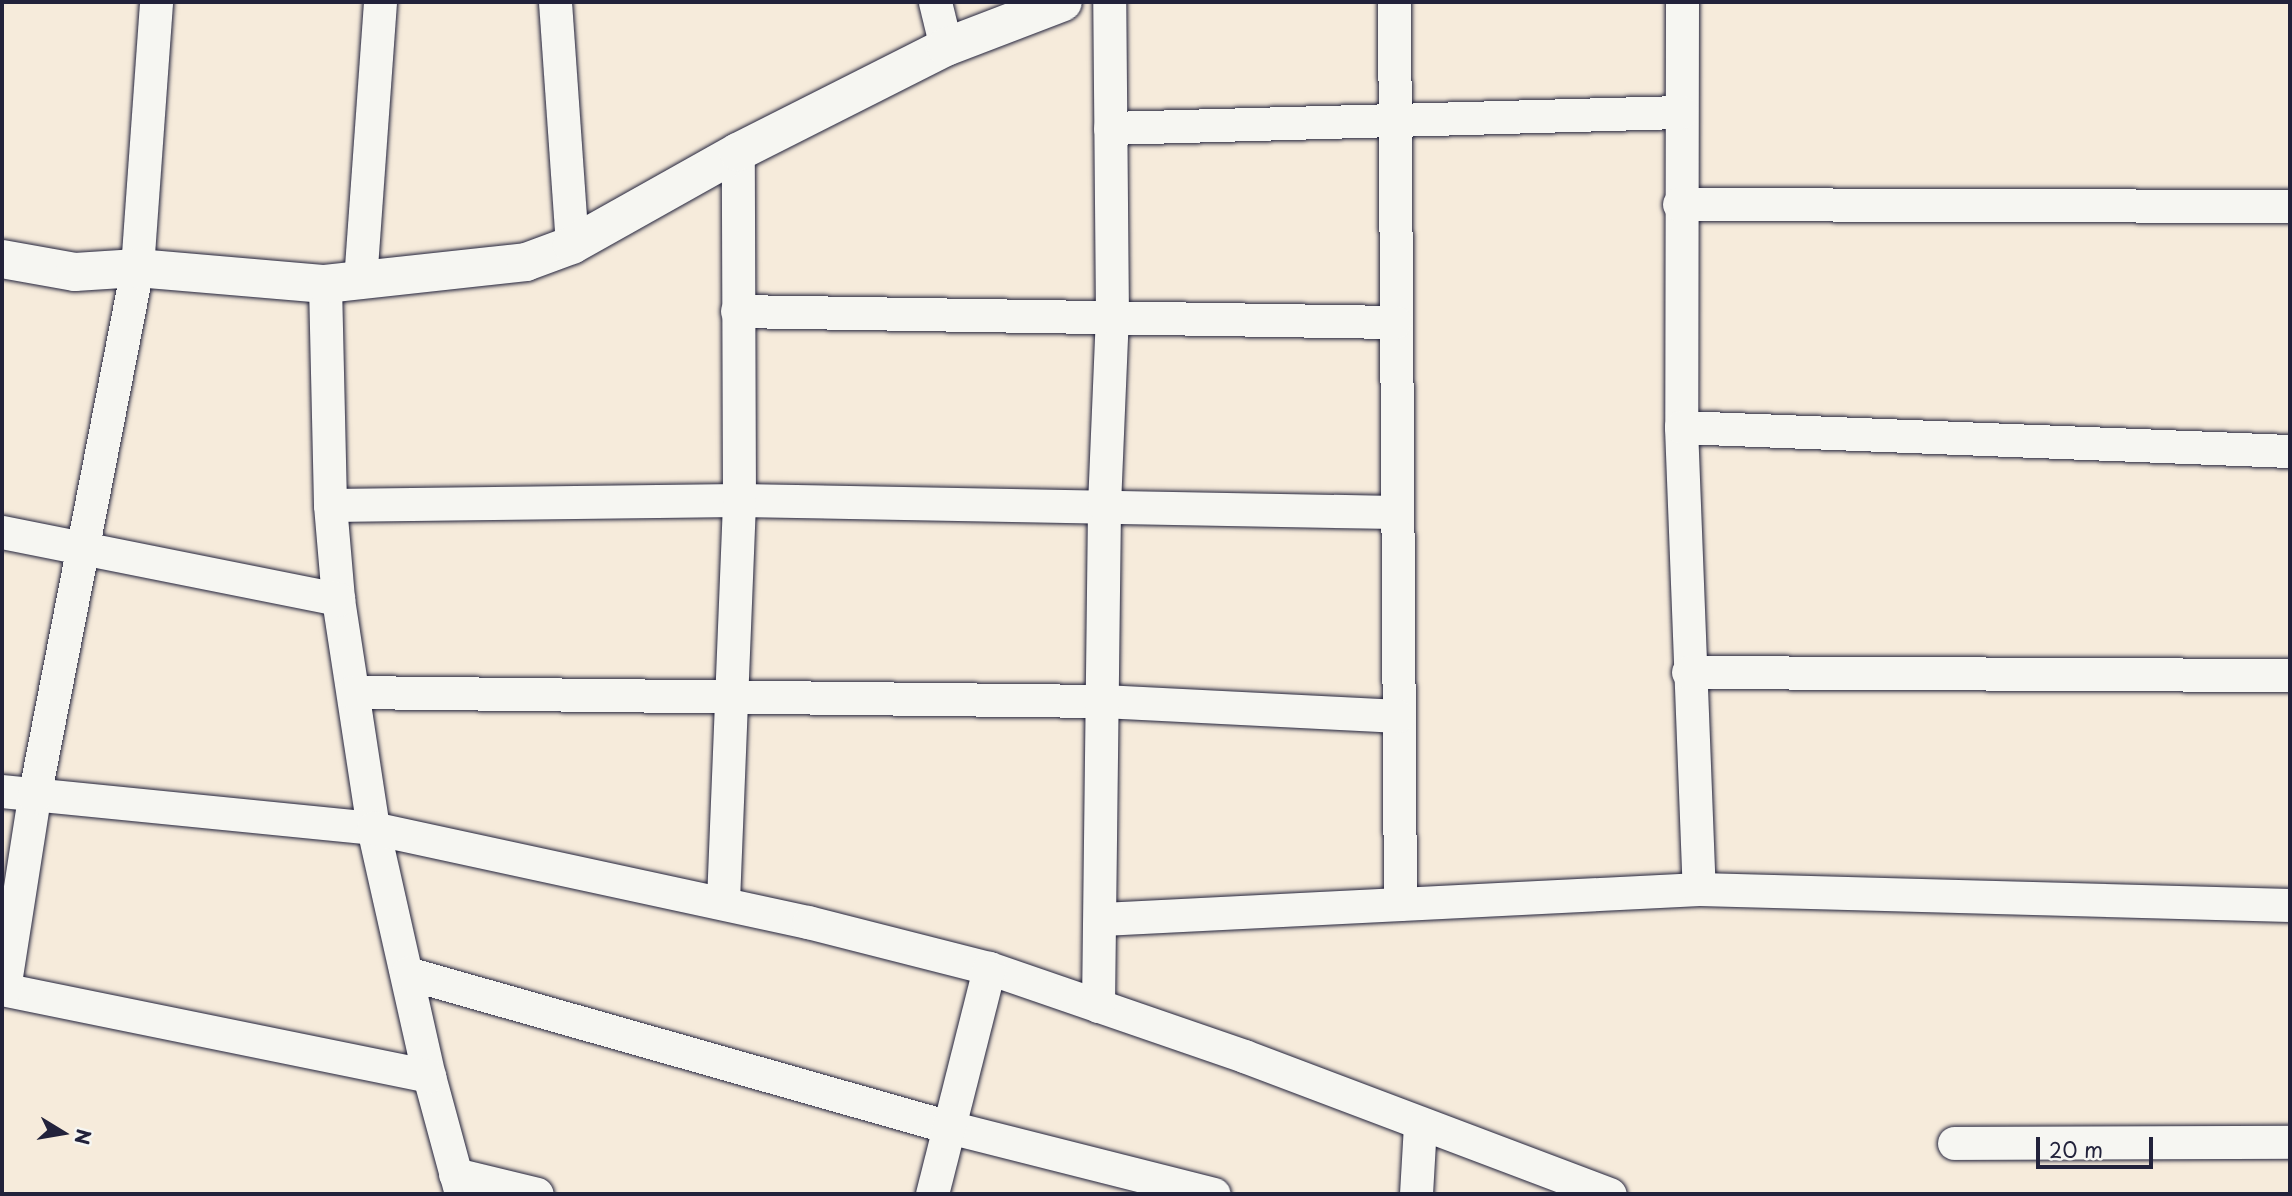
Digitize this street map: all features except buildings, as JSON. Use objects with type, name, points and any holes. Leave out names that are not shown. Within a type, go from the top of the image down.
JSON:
[{"type":"street","points":[[156,2],[137,268],[82,549],[18,794],[3,989],[429,1076]]},
{"type":"street","points":[[380,2],[342,282],[330,505],[338,599],[373,828],[429,1076],[458,1184],[537,1194]]},
{"type":"street","points":[[555,2],[572,245]]},
{"type":"street","points":[[935,2],[946,47]]},
{"type":"street","points":[[2,260],[75,272],[137,268],[342,282],[527,262],[572,245],[738,152],[946,47],[1063,2]]},
{"type":"street","points":[[1098,1006],[1102,919],[1104,505],[1112,317],[1109,2]]},
{"type":"street","points":[[1394,2],[1400,904]]},
{"type":"street","points":[[1682,2],[1679,204],[1681,427],[1688,672],[1699,889]]},
{"type":"street","points":[[1110,128],[1681,112]]},
{"type":"street","points":[[723,901],[739,500],[738,152]]},
{"type":"street","points":[[1679,204],[2290,206]]},
{"type":"street","points":[[737,311],[1395,322]]},
{"type":"street","points":[[1681,427],[2290,451]]},
{"type":"street","points":[[330,505],[739,500],[1396,512]]},
{"type":"street","points":[[2,532],[338,599]]},
{"type":"street","points":[[1688,672],[2290,675]]},
{"type":"street","points":[[353,692],[1104,701],[1398,716]]},
{"type":"street","points":[[18,794],[373,828],[723,901],[989,968],[1244,1056],[1420,1125],[1610,1194]]},
{"type":"street","points":[[1102,919],[1699,889],[2290,905]]},
{"type":"street","points":[[932,1194],[989,968]]},
{"type":"street","points":[[407,973],[948,1127],[1214,1194]]},
{"type":"street","points":[[1416,1194],[1420,1125]]},
{"type":"street","points":[[1954,1143],[2290,1142]]}]
